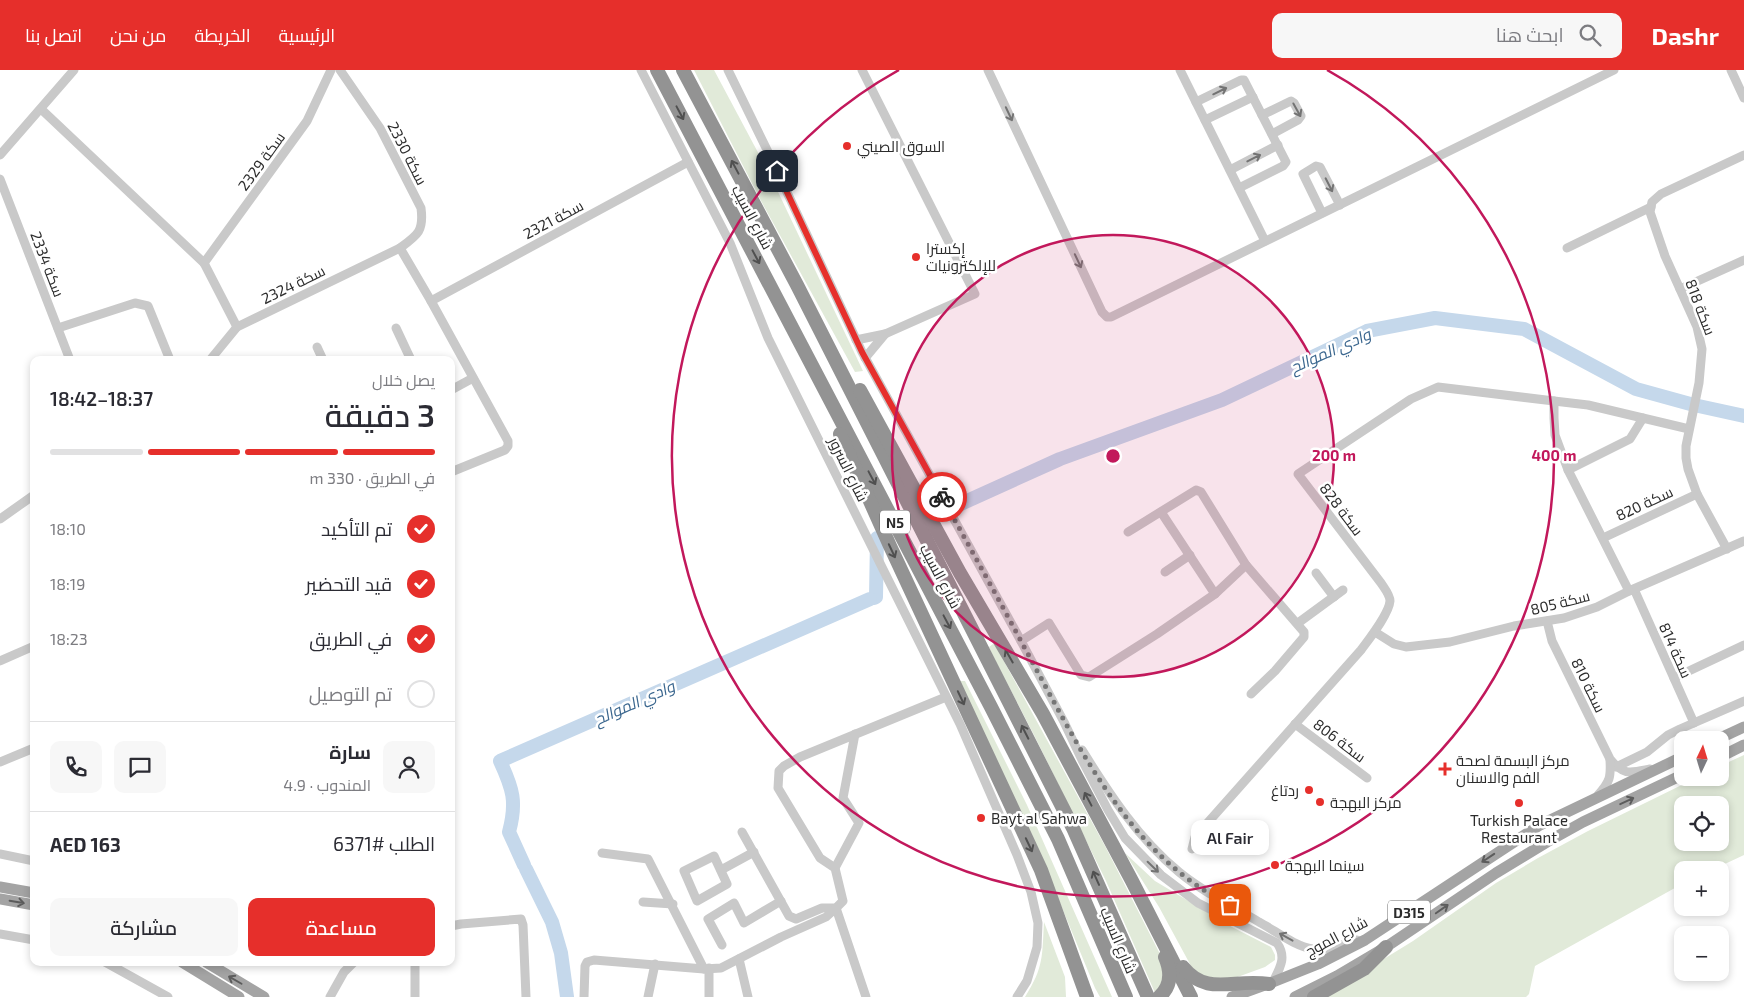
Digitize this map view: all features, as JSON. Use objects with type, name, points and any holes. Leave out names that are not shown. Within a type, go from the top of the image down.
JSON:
[{"type":"highway","name":"شارع السيب","points":[[657,70],[987,698],[1058,839],[1126,997]]},
{"type":"highway","name":"شارع السيب","points":[[683,70],[797,285],[1069,819],[1148,997]]},
{"type":"highway","points":[[797,285],[812,304],[824,324],[956,565],[1043,714],[1191,997]]},
{"type":"highway","points":[[810,361],[854,469],[1041,870],[1086,997]]},
{"type":"highway","points":[[1041,870],[1045,900],[1076,997]]},
{"type":"highway","points":[[1142,901],[1158,919],[1188,975],[1203,988],[1216,990],[1250,982],[1271,983]]},
{"type":"highway","points":[[1150,916],[1156,939],[1169,967],[1170,977],[1168,984],[1159,997]]},
{"type":"highway","points":[[1060,924],[1073,945],[1095,997]]},
{"type":"highway","points":[[1314,997],[1364,969],[1386,947]]},
{"type":"main road","points":[[1729,734],[1744,726]]},
{"type":"main road","points":[[1729,752],[1744,745]]},
{"type":"main road","name":"شارع الموج","points":[[1232,997],[1318,964],[1365,940],[1540,825],[1593,801],[1674,760]]},
{"type":"main road","name":"D315","points":[[1295,997],[1320,985],[1386,947],[1496,873],[1547,842],[1583,822],[1674,779]]},
{"type":"main road","points":[[0,887],[30,892]]},
{"type":"main road","points":[[0,899],[30,904]]},
{"type":"main road","points":[[189,966],[239,997]]},
{"type":"main road","points":[[213,966],[264,997]]},
{"type":"street","points":[[0,155],[74,70]]},
{"type":"street","name":"سكة 2329","points":[[204,264],[307,121],[331,70]]},
{"type":"street","name":"سكة 2330","points":[[340,70],[380,128],[420,208],[423,222],[416,236],[400,248]]},
{"type":"street","name":"شارع السرور","points":[[641,70],[730,243],[768,338],[946,697],[1017,855],[1031,892],[1038,923],[1037,947],[1027,981],[1017,997]]},
{"type":"street","points":[[728,70],[865,358],[1022,641],[1104,802],[1125,838],[1161,875],[1198,903],[1277,943],[1282,950],[1283,958],[1271,983]]},
{"type":"street","points":[[856,340],[885,334],[975,294],[862,70]]},
{"type":"street","points":[[988,70],[1103,313],[1107,317],[1111,317],[1614,70]]},
{"type":"street","points":[[1180,70],[1265,240]]},
{"type":"street","points":[[1731,70],[1744,98]]},
{"type":"street","points":[[1196,102],[1244,80],[1278,145],[1286,164],[1239,188]]},
{"type":"street","points":[[1205,120],[1253,97]]},
{"type":"street","points":[[1262,115],[1291,101],[1301,116],[1298,120],[1272,134]]},
{"type":"street","points":[[41,109],[204,264],[237,326]]},
{"type":"street","points":[[1230,170],[1278,145]]},
{"type":"street","points":[[1567,248],[1651,207],[1652,202],[1661,194],[1744,155]]},
{"type":"street","name":"سكة 2321","points":[[431,301],[688,162]]},
{"type":"street","points":[[1322,214],[1303,176],[1304,172],[1316,166],[1320,167],[1340,205]]},
{"type":"street","name":"سكة 2334","points":[[0,178],[68,356]]},
{"type":"street","name":"سكة 818","points":[[1651,207],[1653,224],[1664,256],[1697,327],[1702,349],[1699,383],[1689,428],[1686,458],[1688,470],[1697,494],[1727,549]]},
{"type":"street","points":[[400,248],[508,441],[508,446],[505,450],[455,470]]},
{"type":"street","name":"سكة 2324","points":[[213,356],[237,326],[400,248]]},
{"type":"street","points":[[1680,289],[1744,260]]},
{"type":"street","points":[[58,328],[135,303],[145,304],[148,306],[168,356]]},
{"type":"street","points":[[396,328],[409,356]]},
{"type":"street","points":[[865,358],[885,334]]},
{"type":"street","points":[[317,347],[321,356]]},
{"type":"street","points":[[455,388],[474,378]]},
{"type":"street","name":"سكة 828","points":[[1192,848],[1195,837],[1375,632],[1388,608],[1389,596],[1298,474],[1411,399],[1438,387],[1554,401]]},
{"type":"street","points":[[1631,590],[1568,470],[1555,435],[1554,401],[1588,405],[1689,428]]},
{"type":"street","points":[[1568,470],[1630,439],[1643,418]]},
{"type":"street","points":[[1128,532],[1196,490],[1199,490],[1246,566],[1304,632],[1304,637],[1275,671],[1251,694]]},
{"type":"street","name":"سكة 820","points":[[1604,538],[1697,494]]},
{"type":"street","points":[[0,519],[30,498]]},
{"type":"street","points":[[1161,512],[1215,594]]},
{"type":"street","name":"سكة 805","points":[[1375,632],[1394,644],[1406,647],[1450,642],[1514,626],[1564,618],[1597,608],[1631,590],[1744,541]]},
{"type":"street","points":[[1164,572],[1190,555]]},
{"type":"street","points":[[1022,641],[1049,623],[1081,675],[1089,677],[1215,594],[1246,566]]},
{"type":"street","points":[[1316,573],[1334,597]]},
{"type":"street","points":[[1298,624],[1343,590]]},
{"type":"street","name":"سكة 814","points":[[1631,590],[1694,723]]},
{"type":"street","name":"سكة 810","points":[[1547,622],[1552,641],[1613,763]]},
{"type":"street","points":[[1674,678],[1744,645]]},
{"type":"street","points":[[0,661],[30,648]]},
{"type":"street","points":[[835,868],[820,858],[778,788],[779,771],[784,766],[855,734],[946,697]]},
{"type":"street","points":[[1613,763],[1647,752],[1668,735],[1744,700]]},
{"type":"street","points":[[1064,722],[1119,807],[1139,833],[1179,872],[1201,888],[1303,946],[1323,950],[1353,941],[1365,940]]},
{"type":"street","name":"سكة 806","points":[[1295,724],[1367,778]]},
{"type":"street","points":[[584,997],[585,966],[587,962],[721,968],[781,937],[826,917],[836,908],[843,900],[835,868],[859,823],[843,798],[842,792],[855,734]]},
{"type":"street","points":[[0,762],[30,750]]},
{"type":"street","points":[[1613,763],[1620,771],[1632,773],[1662,766]]},
{"type":"street","points":[[1593,801],[1608,784],[1613,763]]},
{"type":"street","points":[[742,832],[789,916],[796,919],[822,908],[836,908]]},
{"type":"street","points":[[721,870],[754,852]]},
{"type":"street","points":[[602,853],[648,859],[707,968],[709,997]]},
{"type":"street","points":[[0,854],[30,860]]},
{"type":"street","points":[[714,856],[721,870],[727,884],[697,901],[684,871],[714,856]]},
{"type":"street","points":[[1184,893],[1193,893],[1201,888]]},
{"type":"street","points":[[722,944],[708,919],[734,903],[744,923],[781,901]]},
{"type":"street","points":[[643,902],[673,904]]},
{"type":"street","points":[[836,908],[866,997]]},
{"type":"street","points":[[455,925],[521,919],[523,925],[526,997]]},
{"type":"street","points":[[0,934],[30,939]]},
{"type":"street","points":[[739,959],[748,997]]},
{"type":"street","points":[[648,997],[654,964]]},
{"type":"street","points":[[112,966],[168,997]]},
{"type":"street","points":[[330,997],[344,972],[350,966]]},
{"type":"street","points":[[415,966],[415,997]]},
{"type":"green space","points":[[694,70],[714,70],[771,177],[863,371],[855,372],[760,199]]},
{"type":"green space","points":[[993,644],[1105,846],[1160,954],[1167,973],[1156,995],[1106,881],[992,654],[989,647]]},
{"type":"green space","points":[[965,681],[1027,805],[1112,997],[1100,997],[1095,988],[1032,835],[969,707],[959,682]]},
{"type":"green space","points":[[1744,755],[1744,855],[1729,862],[1674,861],[1674,888],[1535,966],[1529,994],[1526,997],[1322,997],[1413,941],[1496,883],[1588,831],[1680,786],[1729,786],[1729,762]]},
{"type":"green space","points":[[1125,853],[1155,881],[1232,927],[1271,947],[1275,960],[1265,967],[1232,979],[1197,977],[1159,907]]},
{"type":"green space","points":[[1044,922],[1065,977],[1066,997],[1025,997],[1039,969]]},
{"type":"waterway","name":"وادي الموالح","points":[[954,507],[1060,459],[1222,400],[1367,331],[1435,318],[1524,329],[1636,389],[1744,416]]},
{"type":"waterway","name":"وادي الموالح","points":[[874,598],[876,597],[877,538]]},
{"type":"waterway","name":"وادي الموالح","points":[[524,865],[509,832],[513,812],[511,788],[500,761],[870,599]]},
{"type":"waterway","name":"وادي الموالح","points":[[526,869],[552,922],[561,953],[567,997]]},
{"type":"way so far","points":[[942,497],[1022,641],[1064,722],[1119,807],[1139,833],[1179,872],[1230,905]]},
{"type":"place","name":"السوق الصيني","points":[[847,146]]},
{"type":"place","name":"إكسترا للإلكترونيات","points":[[916,257]]},
{"type":"place","name":"مركز البسمة لصحة الفم والاسنان","points":[[1445,769]]},
{"type":"place","name":"ردتاغ","points":[[1309,790]]},
{"type":"place","name":"مركز البهجة","points":[[1320,802]]},
{"type":"place","name":"Turkish Palace Restaurant","points":[[1519,803]]},
{"type":"place","name":"Bayt al Sahwa","points":[[981,818]]},
{"type":"place","name":"سينما البهجة","points":[[1275,865]]},
{"type":"place","name":"Al Fair","points":[[1230,905]]},
{"type":"route","points":[[777,171],[862,352],[942,497]]}]
